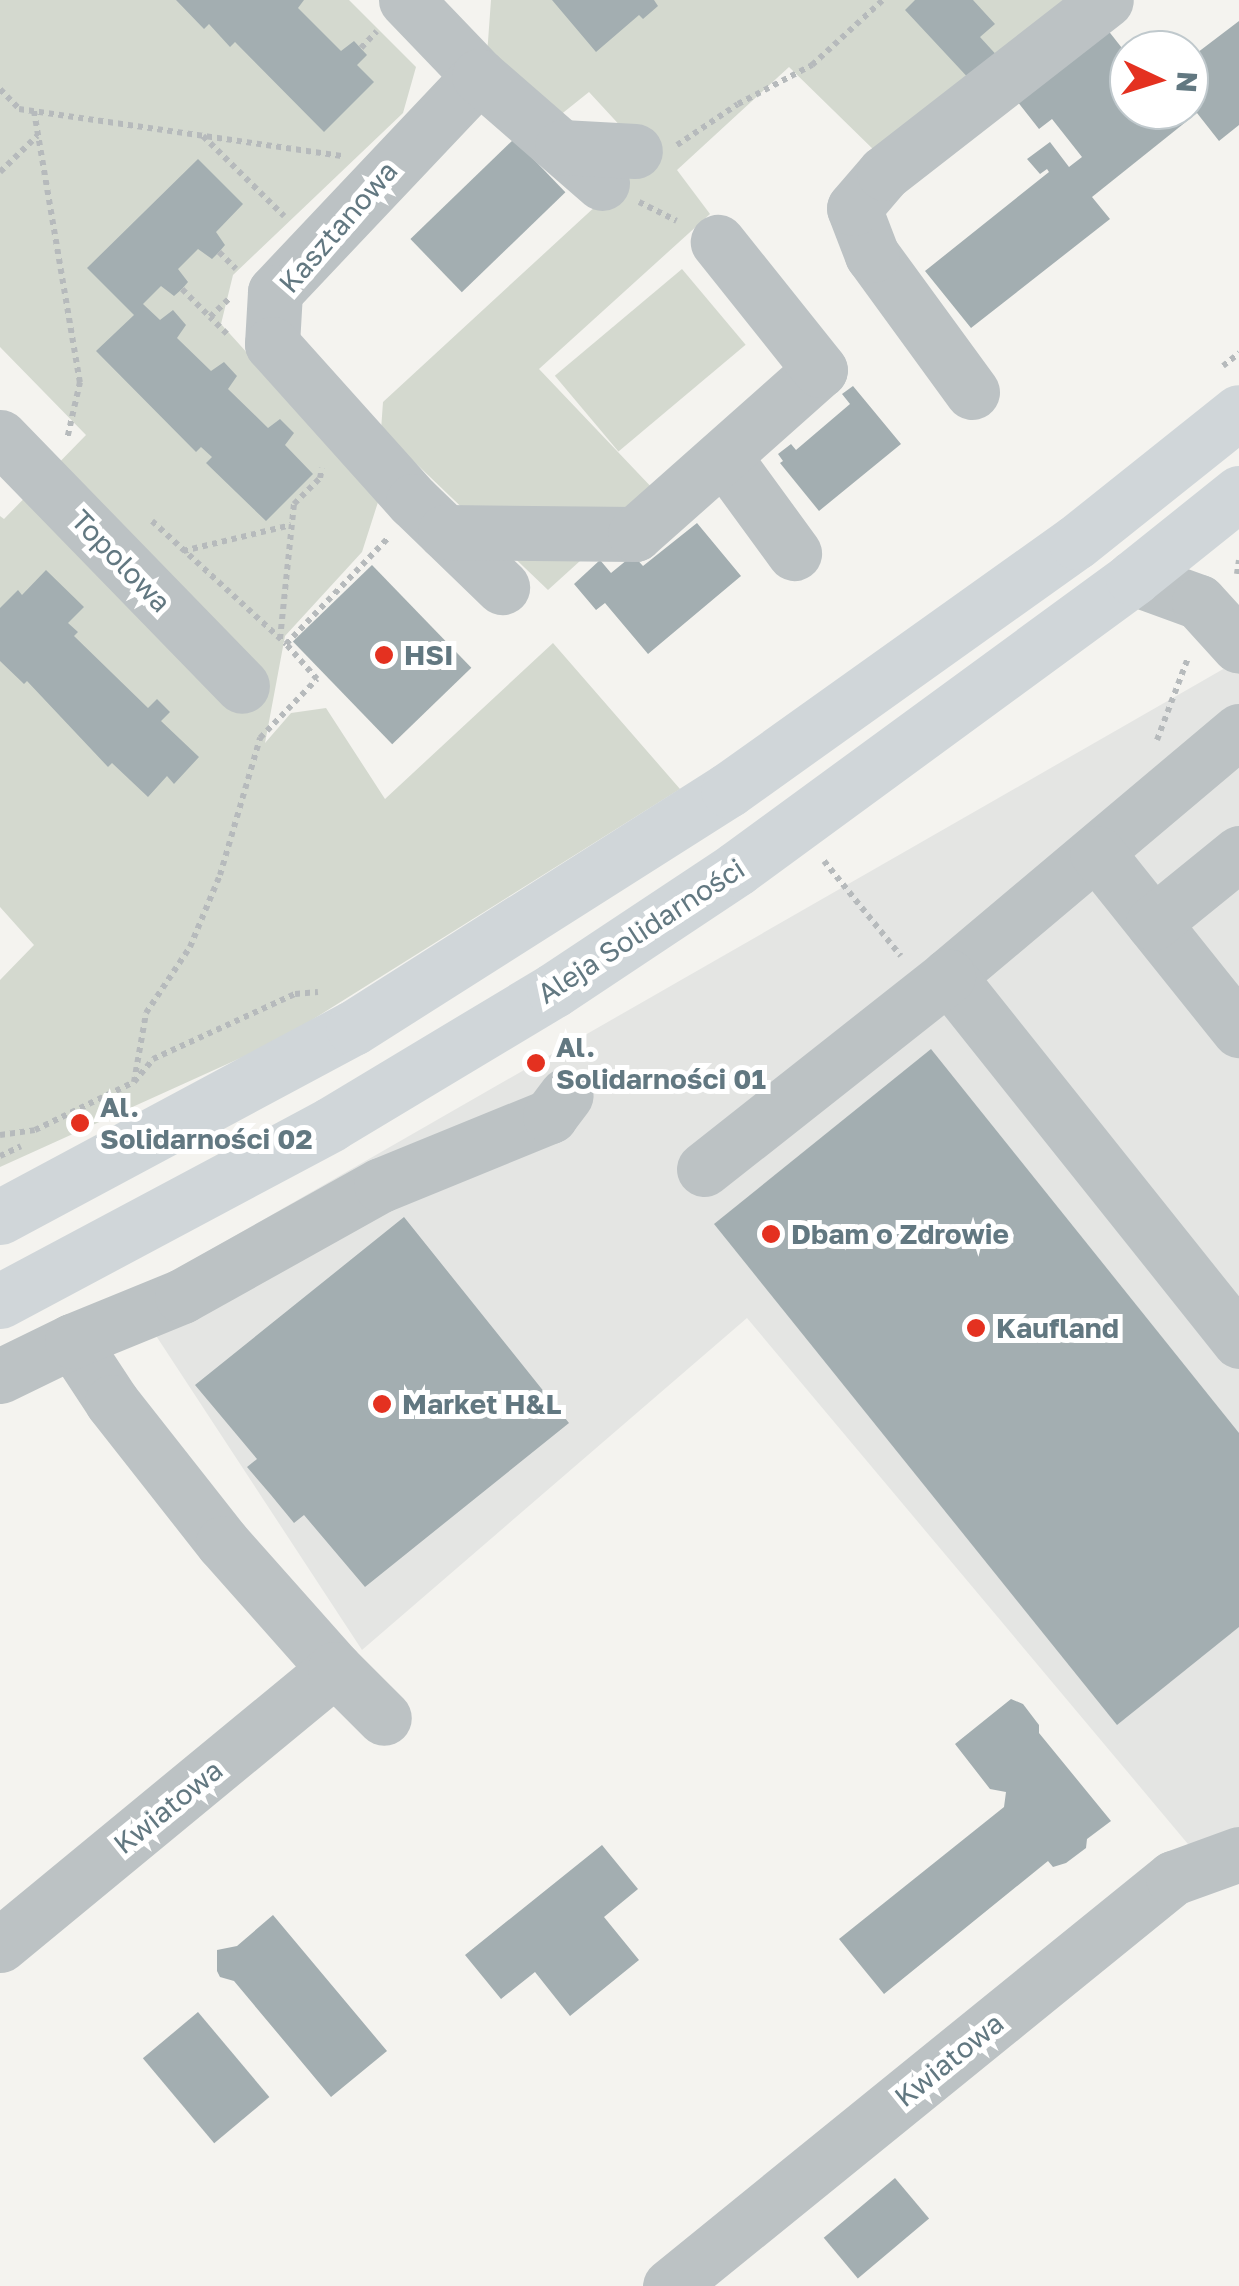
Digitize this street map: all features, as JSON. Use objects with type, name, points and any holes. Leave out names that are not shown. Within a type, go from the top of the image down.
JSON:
[{"type":"main road","points":[[0,1217],[353,1028],[728,790],[1076,542],[1224,394]]},
{"type":"main road","name":"Aleja Solidarności","points":[[0,1301],[331,1124],[554,990],[736,869],[1133,578],[1239,493]]},
{"type":"street","points":[[972,392],[872,255],[854,208],[884,173],[1106,0]]},
{"type":"street","points":[[417,4],[479,76],[562,147],[619,167]]},
{"type":"street","name":"Kasztanowa","points":[[479,76],[275,292],[272,344],[429,516],[502,588]]},
{"type":"street","points":[[429,516],[634,534],[820,370],[718,242]]},
{"type":"street","name":"Topolowa","points":[[0,437],[242,686]]},
{"type":"street","points":[[724,456],[794,553]]},
{"type":"street","points":[[1133,578],[1199,602],[1215,649]]},
{"type":"street","points":[[704,1169],[948,976],[1239,731]]},
{"type":"street","points":[[1097,853],[1239,1030]]},
{"type":"street","points":[[1153,923],[1239,853]]},
{"type":"street","points":[[948,976],[1239,1341]]},
{"type":"street","points":[[0,1376],[72,1340],[182,1296],[380,1185],[550,1116],[566,1095]]},
{"type":"street","points":[[72,1340],[112,1402],[223,1543],[384,1718]]},
{"type":"street","name":"Kwiatowa","points":[[0,1945],[335,1669]]},
{"type":"street","name":"Kwiatowa","points":[[670,2286],[1173,1878],[1239,1854]]},
{"type":"path","points":[[619,167],[674,148],[738,104],[812,65],[883,0]]},
{"type":"path","points":[[0,89],[19,109],[356,158],[380,177]]},
{"type":"path","points":[[0,104],[8,97]]},
{"type":"path","points":[[34,111],[80,382],[66,439],[79,451]]},
{"type":"path","points":[[0,172],[38,135]]},
{"type":"path","points":[[203,136],[298,230]]},
{"type":"path","points":[[619,167],[718,242]]},
{"type":"path","points":[[182,288],[210,318]]},
{"type":"path","points":[[1224,394],[1239,353]]},
{"type":"path","points":[[134,1082],[146,1013],[190,947],[205,911],[260,738],[317,679],[286,644],[144,513]]},
{"type":"path","points":[[286,644],[376,554],[429,516]]},
{"type":"path","points":[[183,551],[291,525]]},
{"type":"path","points":[[1146,810],[1136,793],[1215,649]]},
{"type":"path","points":[[823,860],[842,883]]},
{"type":"path","points":[[0,1135],[35,1130],[134,1082],[152,1060],[294,994],[324,991]]},
{"type":"path","points":[[0,1156],[21,1146]]},
{"type":"shaded area","points":[[0,0],[349,0],[416,67],[403,113],[233,275],[221,324],[379,499],[362,552],[285,636],[265,743],[291,713],[326,708],[385,799],[553,643],[680,789],[280,1040],[0,1167],[0,980],[34,945],[0,907],[0,516],[4,519],[86,435],[0,347]]},
{"type":"shaded area","points":[[491,0],[1064,0],[878,154],[789,67],[677,170],[710,214],[539,369],[656,492],[548,590],[381,430],[383,402],[649,157],[589,92],[554,120],[487,55]]},
{"type":"shaded area","points":[[682,269],[746,345],[618,452],[555,376]]},
{"type":"shaded area","points":[[1239,660],[1239,1842],[1198,1856],[747,1318],[362,1650],[130,1296]]},
{"type":"building","points":[[176,0],[304,0],[298,8],[341,51],[354,41],[367,55],[357,65],[374,82],[324,132],[235,42],[230,47],[209,24],[204,29]]},
{"type":"building","points":[[552,0],[654,0],[658,6],[643,19],[639,15],[596,52]]},
{"type":"building","points":[[915,0],[973,0],[995,24],[980,37],[1001,60],[973,83],[905,10]]},
{"type":"building","points":[[1239,21],[1239,125],[1219,141],[1209,128],[1209,44]]},
{"type":"building","points":[[1107,29],[1109,130],[1176,130],[1092,197],[1110,219],[971,328],[925,271],[1049,172],[1047,169],[1040,174],[1027,159],[1050,142],[1069,167],[1082,157],[1052,119],[1039,129],[1017,101]]},
{"type":"building","points":[[514,139],[565,192],[462,292],[410,239]]},
{"type":"building","points":[[198,159],[243,204],[216,232],[225,245],[212,259],[198,249],[178,269],[188,282],[182,289],[174,296],[161,286],[143,304],[160,320],[173,310],[186,325],[177,338],[211,371],[224,362],[237,376],[228,389],[268,428],[280,419],[294,433],[285,445],[313,474],[266,521],[206,463],[212,457],[201,447],[196,452],[96,351],[134,315],[87,268]]},
{"type":"building","points":[[853,386],[901,444],[819,511],[780,463],[783,461],[778,454],[791,444],[796,450],[850,404],[842,394]]},
{"type":"building","points":[[697,523],[741,576],[648,654],[605,603],[596,610],[574,584],[600,560],[611,573],[633,555],[643,566]]},
{"type":"building","name":"HSI","points":[[372,565],[471,668],[392,744],[293,641]]},
{"type":"building","points":[[46,570],[84,607],[68,623],[78,632],[74,636],[148,708],[157,699],[170,712],[161,721],[199,757],[174,784],[167,776],[148,797],[112,763],[108,767],[27,681],[24,684],[0,661],[0,608],[18,590],[22,595]]},
{"type":"building","name":"Kaufland","points":[[931,1049],[1239,1433],[1239,1627],[1117,1725],[714,1224]]},
{"type":"building","name":"Market H&L","points":[[404,1217],[569,1423],[365,1587],[304,1515],[294,1523],[247,1467],[257,1459],[195,1385]]},
{"type":"building","points":[[1011,1699],[1023,1704],[1039,1725],[1039,1733],[1111,1821],[1087,1839],[1086,1848],[1066,1863],[1053,1867],[1048,1861],[884,1994],[839,1939],[1004,1807],[1006,1792],[990,1789],[955,1744]]},
{"type":"building","points":[[602,1845],[638,1889],[604,1917],[639,1960],[570,2016],[535,1972],[501,1999],[465,1955]]},
{"type":"building","points":[[273,1915],[387,2051],[331,2097],[234,1981],[220,1977],[217,1971],[217,1950],[237,1946]]},
{"type":"building","points":[[198,2012],[269,2097],[214,2143],[143,2058]]},
{"type":"building","points":[[895,2178],[929,2219],[858,2278],[824,2238]]},
{"type":"place","name":"HSI","points":[[384,655]]},
{"type":"place","name":"Al. Solidarności 01","points":[[536,1063]]},
{"type":"place","name":"Al. Solidarności 02","points":[[80,1123]]},
{"type":"place","name":"Dbam o Zdrowie","points":[[771,1234]]},
{"type":"place","name":"Kaufland","points":[[976,1328]]},
{"type":"place","name":"Market H&L","points":[[382,1404]]}]
